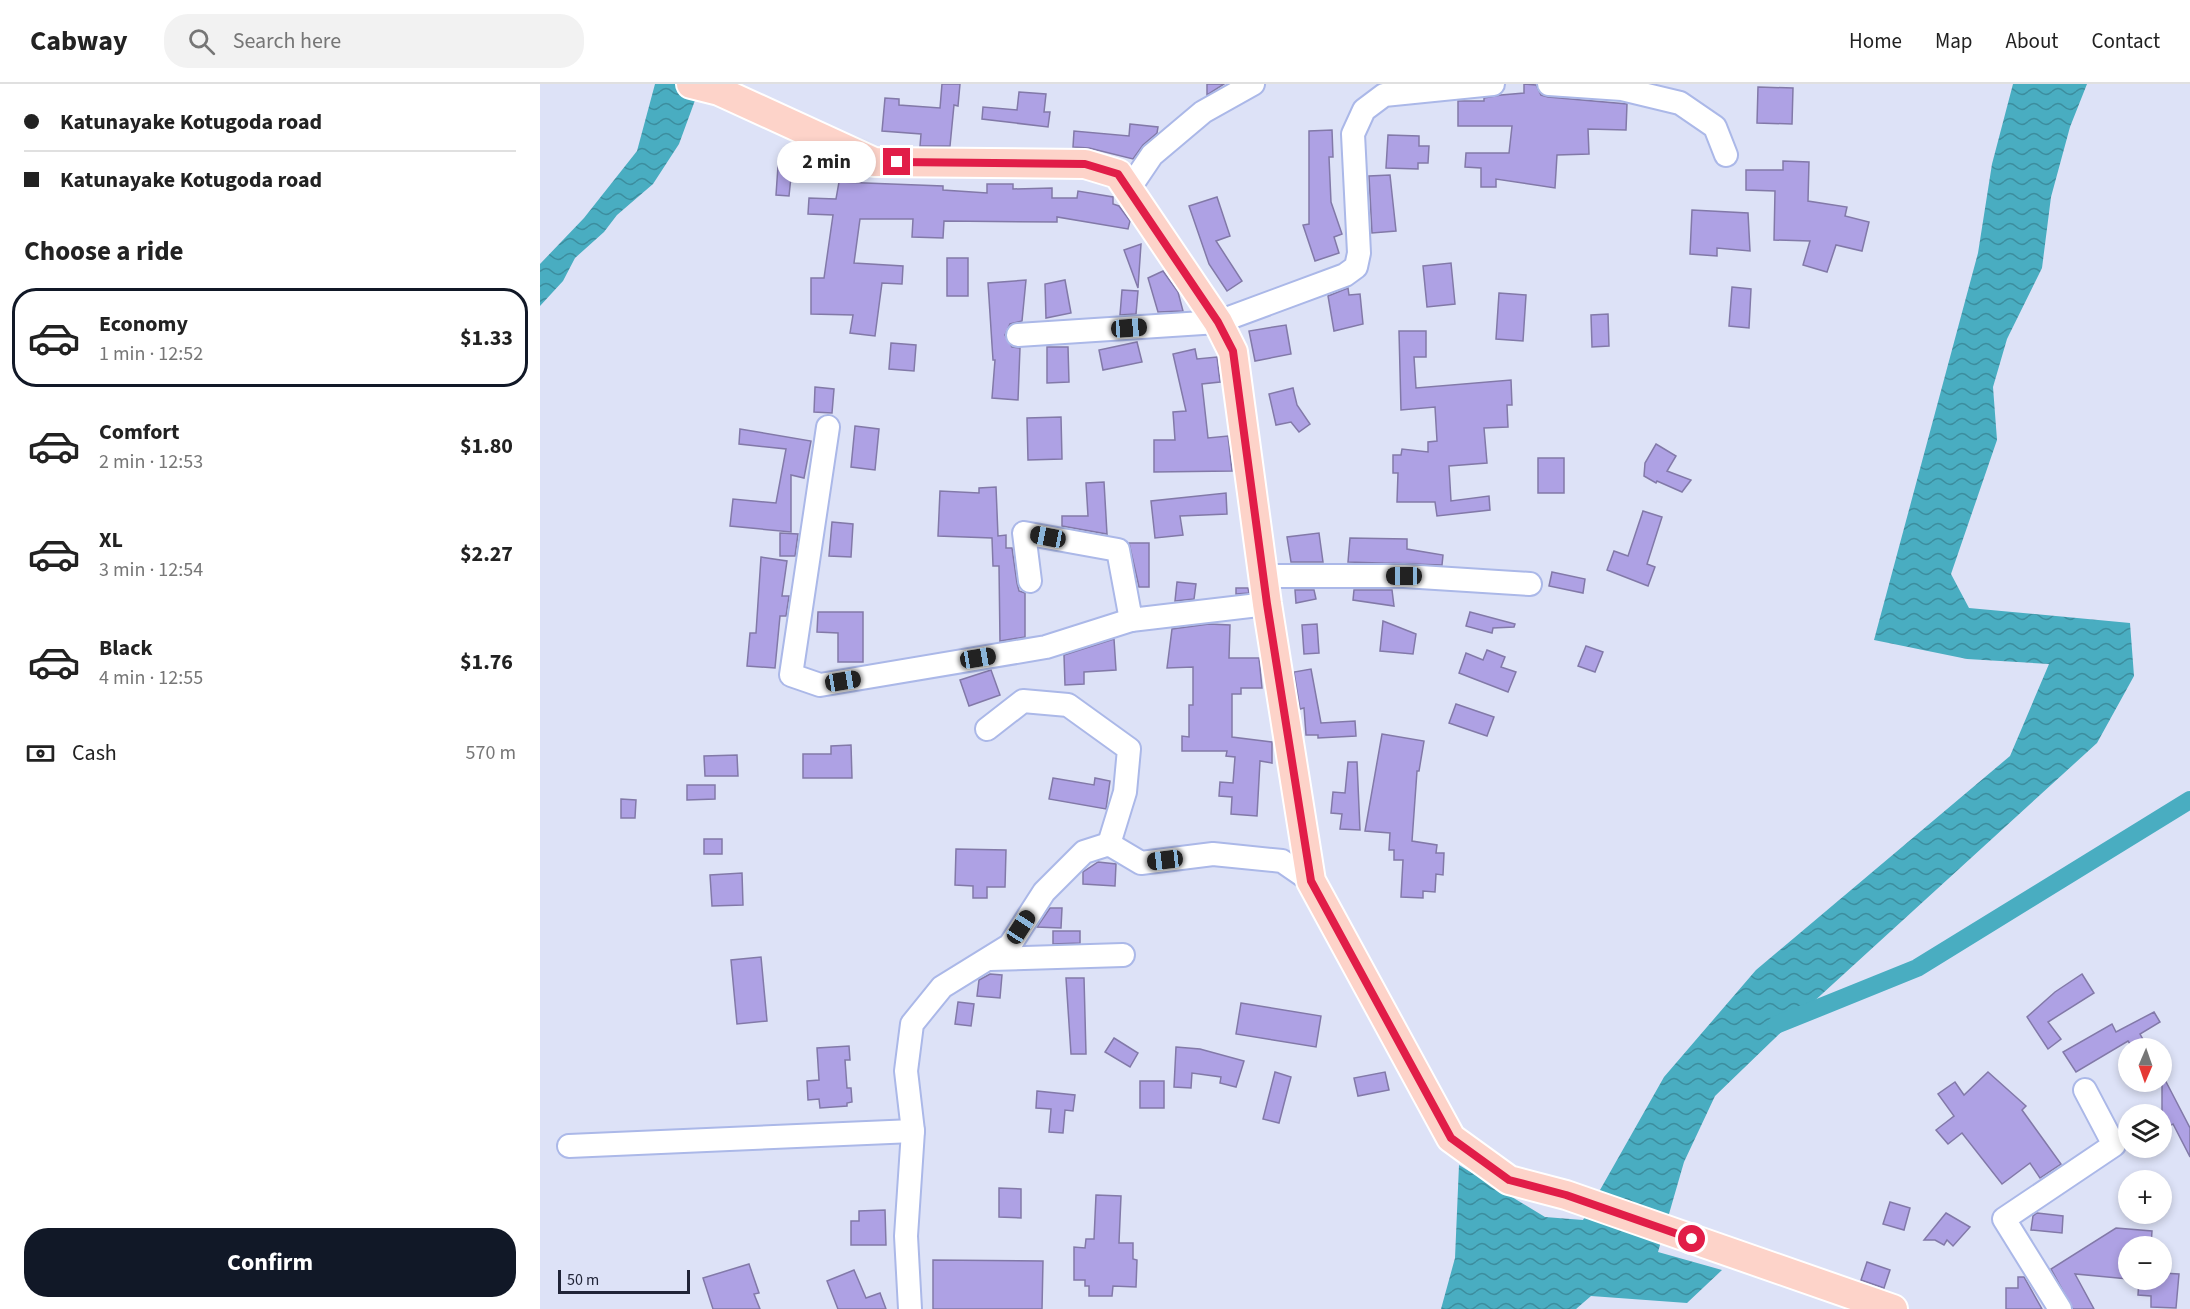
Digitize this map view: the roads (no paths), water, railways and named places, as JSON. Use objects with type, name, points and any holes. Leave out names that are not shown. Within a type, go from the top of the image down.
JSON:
[{"type":"main road","points":[[691,84],[719,91],[874,162],[1085,164],[1118,174],[1218,322],[1233,351],[1267,604],[1311,881],[1451,1138],[1509,1180],[1566,1195],[1692,1239],[1853,1302],[1893,1309]]},
{"type":"street","points":[[1129,189],[1152,155],[1195,119],[1253,84]]},
{"type":"street","points":[[1018,335],[1218,322],[1345,275],[1356,267],[1359,254],[1353,134],[1364,110],[1384,95],[1493,84]]},
{"type":"street","points":[[1549,84],[1622,89],[1680,103],[1715,127],[1726,155]]},
{"type":"street","points":[[828,428],[791,675],[820,685],[1046,647],[1131,620],[1267,604]]},
{"type":"street","points":[[1030,581],[1024,533],[1118,550],[1131,620]]},
{"type":"street","points":[[1263,576],[1404,576],[1530,584]]},
{"type":"street","points":[[987,729],[1023,701],[1068,705],[1129,749],[1125,792],[1109,844]]},
{"type":"street","points":[[910,1309],[906,1236],[913,1131],[906,1071],[912,1024],[942,987],[1010,945],[1044,892],[1084,852],[1109,844],[1142,863],[1213,854],[1282,861],[1311,881]]},
{"type":"street","points":[[989,959],[1123,955]]},
{"type":"street","points":[[2060,1309],[2004,1219],[2114,1145],[2085,1090]]},
{"type":"street","points":[[569,1146],[913,1131]]},
{"type":"water","points":[[655,84],[701,84],[679,144],[653,184],[617,215],[604,232],[575,258],[563,281],[540,306],[540,264],[584,218],[637,151]]},
{"type":"water","points":[[2013,84],[2087,84],[2070,127],[2051,197],[2042,268],[2007,339],[1993,387],[1997,440],[1951,574],[1969,608],[2130,623],[2134,676],[2097,743],[1799,1015],[1715,1096],[1684,1162],[1658,1252],[1722,1270],[1687,1303],[1591,1296],[1576,1309],[1441,1309],[1455,1258],[1459,1165],[1545,1217],[1583,1220],[1664,1077],[1756,970],[2010,756],[2049,664],[1967,659],[1874,640],[1978,253],[1992,164]]},
{"type":"waterway","points":[[1776,1025],[1917,968],[2190,800]]}]
